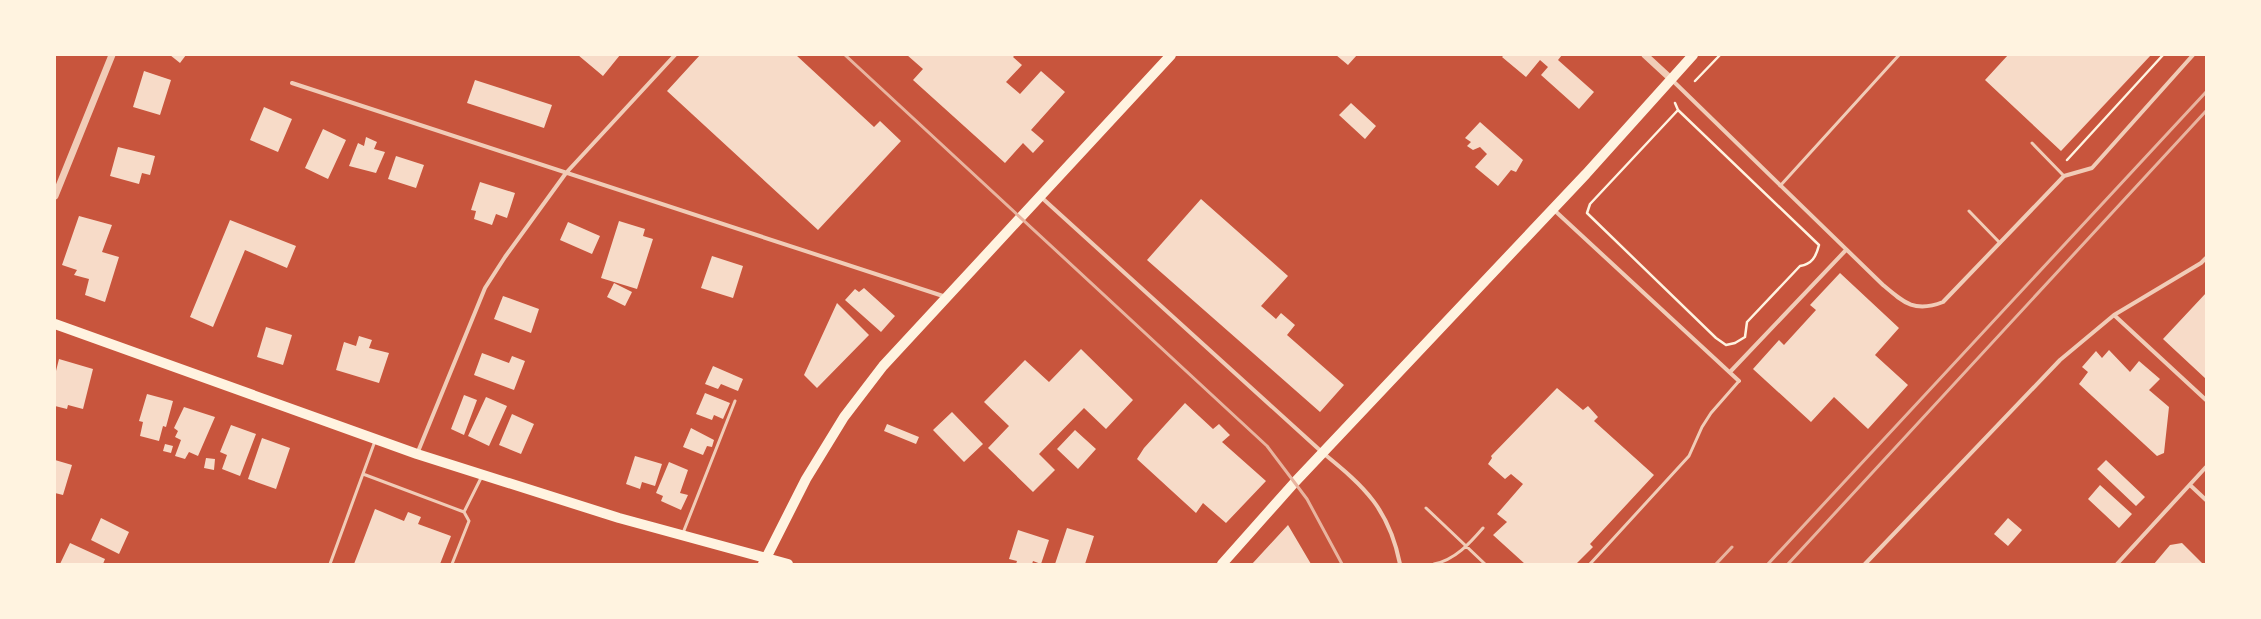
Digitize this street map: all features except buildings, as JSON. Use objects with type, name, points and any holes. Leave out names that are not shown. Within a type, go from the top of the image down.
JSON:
[{"type":"main road","points":[[765,561],[806,479],[844,417],[883,366],[1171,55]]},
{"type":"main road","points":[[1222,564],[1553,209],[1693,55]]},
{"type":"main road","points":[[55,324],[417,454],[619,518],[682,535],[765,561],[788,564]]},
{"type":"street","points":[[55,196],[112,55]]},
{"type":"street","points":[[417,454],[485,288],[566,173],[674,55]]},
{"type":"street","points":[[1645,55],[1883,285],[1909,305],[1931,307],[1943,302],[2064,176],[2092,168],[2193,55]]},
{"type":"street","points":[[292,83],[948,297]]},
{"type":"street","points":[[1040,197],[1323,454],[1359,483],[1372,497],[1386,520],[1400,564]]},
{"type":"street","points":[[1553,209],[1739,381]]},
{"type":"street","points":[[1730,372],[1846,250]]},
{"type":"street","points":[[1865,564],[2060,360],[2114,315],[2201,264],[2206,258]]},
{"type":"street","points":[[2114,315],[2206,400]]},
{"type":"street","points":[[2117,564],[2206,467]]},
{"type":"street","points":[[2190,485],[2206,500]]},
{"type":"lane","points":[[1780,186],[1899,55]]},
{"type":"lane","points":[[2032,143],[2064,176]]},
{"type":"lane","points":[[1969,211],[2000,243]]},
{"type":"lane","points":[[1590,564],[1689,456],[1702,427],[1711,413],[1739,381]]},
{"type":"lane","points":[[682,535],[736,401]]},
{"type":"lane","points":[[330,564],[376,439]]},
{"type":"lane","points":[[363,474],[464,512],[469,521],[452,564]]},
{"type":"lane","points":[[464,512],[483,475]]},
{"type":"lane","points":[[1426,508],[1485,564]]},
{"type":"lane","points":[[1434,564],[1451,558],[1467,546],[1483,528]]},
{"type":"path","points":[[1695,81],[1720,55]]},
{"type":"path","points":[[2067,160],[2163,55]]},
{"type":"path","points":[[1675,103],[1678,110],[1819,245],[1817,256],[1808,265],[1800,266],[1747,322],[1745,337],[1726,345],[1716,338],[1587,213],[1590,204],[1678,110]]},
{"type":"railway","points":[[845,55],[1267,446],[1307,499],[1342,564]]},
{"type":"railway","points":[[1768,564],[2206,92]]},
{"type":"railway","points":[[1788,564],[2206,111]]},
{"type":"railway","points":[[1716,564],[1732,547]]}]
